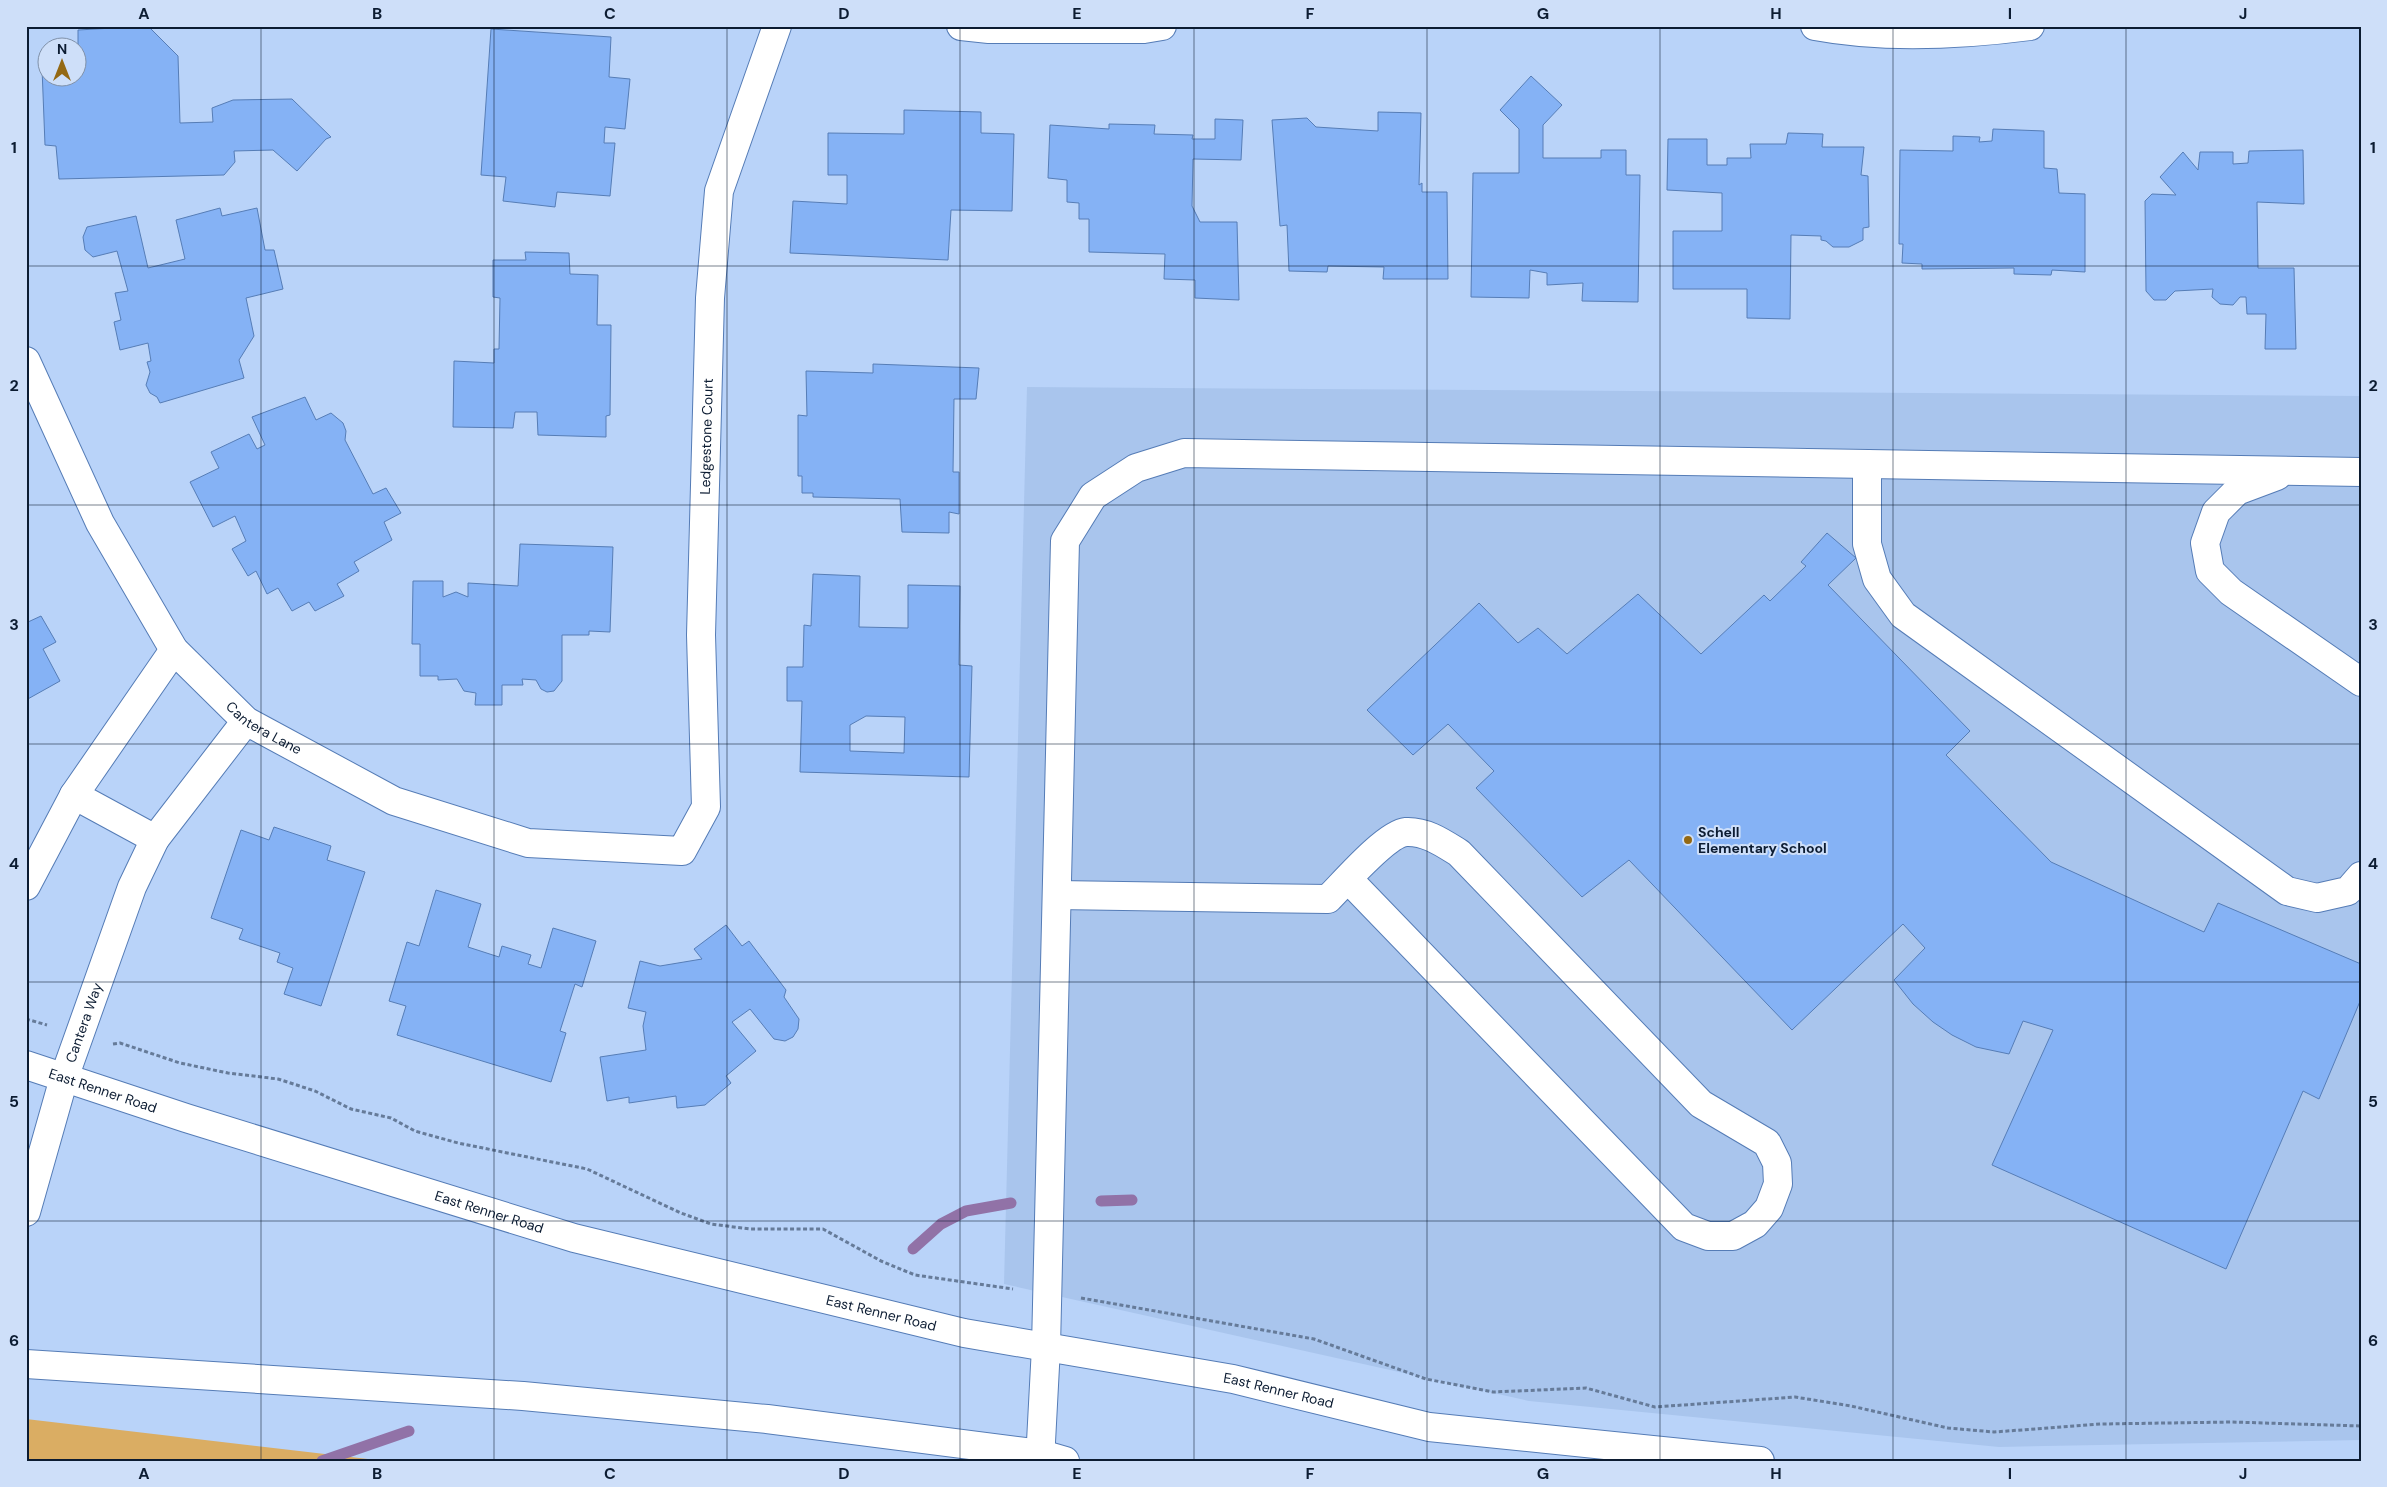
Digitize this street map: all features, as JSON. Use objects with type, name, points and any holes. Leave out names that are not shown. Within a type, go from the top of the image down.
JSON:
[{"type":"street","name":"Ledgestone Court","points":[[682,851],[706,807],[701,635],[710,298],[718,191],[777,26]]},
{"type":"street","points":[[961,26],[989,29],[1144,29],[1162,26]]},
{"type":"street","points":[[1815,26],[1914,35],[1992,31],[2030,26]]},
{"type":"street","name":"Cantera Lane","points":[[26,361],[100,523],[174,650],[246,721],[394,801],[528,843],[682,851]]},
{"type":"street","points":[[26,1364],[523,1396],[767,1419],[1049,1458],[1046,1348],[1064,541],[1093,496],[1136,468],[1184,453],[2361,472]]},
{"type":"street","points":[[1868,464],[1867,544],[1877,580],[1904,615],[2287,891],[2317,898],[2348,891],[2361,876]]},
{"type":"street","points":[[2289,471],[2237,491],[2216,512],[2205,543],[2210,571],[2231,592],[2361,682]]},
{"type":"street","points":[[26,886],[74,795],[174,650]]},
{"type":"street","name":"Cantera Way","points":[[26,1212],[64,1078],[132,887],[155,839],[246,721]]},
{"type":"street","points":[[74,795],[155,839]]},
{"type":"street","points":[[1057,895],[1328,899],[1379,847],[1405,832],[1433,837],[1459,853],[1701,1104],[1767,1143],[1777,1163],[1778,1184],[1769,1208],[1755,1224],[1733,1236],[1708,1236],[1684,1227],[1348,879]]},
{"type":"street","name":"East Renner Road","points":[[26,1065],[574,1238],[964,1333],[1232,1379],[1429,1427],[1760,1461]]},
{"type":"path","points":[[79,1034],[104,1045],[120,1043],[180,1063],[228,1073],[278,1079],[315,1091],[352,1109],[391,1118],[415,1131],[458,1143],[586,1169],[711,1224],[750,1229],[823,1229],[872,1256],[915,1275],[1047,1293],[1314,1339],[1426,1379],[1493,1392],[1586,1388],[1654,1407],[1795,1398],[1851,1406],[1948,1428],[1994,1432],[2102,1424],[2232,1422],[2361,1426]]},
{"type":"shaded area","name":"Schell Elementary School","points":[[1027,387],[2361,396],[2361,1440],[1999,1447],[1529,1401],[1004,1284]]},
{"type":"shaded area","points":[[26,1419],[385,1461],[26,1461]]},
{"type":"building","points":[[148,26],[178,56],[180,123],[213,122],[212,108],[233,100],[292,99],[331,137],[326,139],[297,171],[273,150],[234,151],[235,162],[224,175],[59,179],[56,146],[45,145],[43,88],[88,88],[88,38],[78,38],[78,30]]},
{"type":"building","points":[[491,29],[611,37],[609,77],[630,79],[625,129],[605,127],[604,143],[615,143],[610,196],[557,192],[555,207],[503,201],[506,177],[481,175]]},
{"type":"building","points":[[1531,76],[1562,105],[1543,125],[1543,158],[1601,158],[1601,150],[1626,150],[1626,175],[1640,175],[1638,302],[1582,301],[1583,283],[1547,285],[1547,273],[1530,270],[1529,298],[1471,297],[1473,173],[1519,173],[1519,129],[1500,110]]},
{"type":"building","points":[[904,110],[981,112],[981,133],[1014,134],[1012,211],[951,210],[948,260],[790,253],[793,201],[847,204],[847,175],[828,175],[828,133],[904,134]]},
{"type":"building","points":[[1378,112],[1421,113],[1419,185],[1422,183],[1422,192],[1447,192],[1448,279],[1383,279],[1384,267],[1328,266],[1327,272],[1289,271],[1287,225],[1280,226],[1272,120],[1307,118],[1316,127],[1378,131]]},
{"type":"building","points":[[1215,119],[1243,120],[1241,160],[1193,159],[1192,206],[1200,222],[1237,222],[1239,300],[1195,298],[1195,280],[1164,279],[1165,254],[1089,252],[1089,219],[1079,219],[1079,203],[1067,202],[1067,180],[1048,178],[1050,125],[1109,129],[1109,124],[1155,125],[1154,134],[1193,135],[1192,139],[1215,139]]},
{"type":"building","points":[[1993,129],[2044,131],[2044,168],[2057,169],[2059,193],[2085,194],[2085,272],[2052,270],[2051,275],[2014,274],[2014,268],[1922,269],[1922,264],[1902,263],[1903,244],[1899,244],[1900,150],[1953,151],[1953,136],[1980,137],[1979,142],[1992,141]]},
{"type":"building","points":[[1788,133],[1823,134],[1822,147],[1864,147],[1861,175],[1868,176],[1869,227],[1863,228],[1863,240],[1849,247],[1833,247],[1826,241],[1821,240],[1821,236],[1791,235],[1790,319],[1747,318],[1747,289],[1673,289],[1673,231],[1722,231],[1722,193],[1667,190],[1668,139],[1707,139],[1707,165],[1727,165],[1727,158],[1751,158],[1750,144],[1786,144]]},
{"type":"building","points":[[2303,150],[2304,204],[2257,202],[2258,268],[2294,268],[2296,349],[2265,349],[2266,314],[2247,314],[2246,297],[2240,297],[2233,305],[2220,304],[2212,297],[2213,289],[2175,291],[2166,300],[2154,300],[2146,291],[2145,201],[2152,194],[2176,195],[2160,177],[2183,152],[2198,170],[2200,152],[2233,152],[2233,164],[2248,163],[2249,151]]},
{"type":"building","points":[[220,208],[222,216],[257,208],[265,250],[274,250],[283,289],[246,298],[254,336],[239,360],[244,378],[160,403],[157,397],[150,393],[146,385],[150,372],[147,362],[151,361],[148,343],[120,350],[114,322],[121,320],[115,293],[128,291],[117,251],[93,257],[85,250],[83,237],[87,227],[136,216],[148,268],[185,259],[176,220]]},
{"type":"building","points":[[525,252],[569,253],[570,274],[598,275],[597,325],[611,325],[610,415],[606,416],[606,437],[538,435],[537,412],[515,412],[513,428],[453,427],[454,361],[494,363],[494,349],[499,349],[500,298],[493,297],[493,260],[526,260]]},
{"type":"building","points":[[873,364],[979,368],[976,399],[954,399],[953,472],[959,472],[959,514],[949,512],[949,533],[902,532],[900,499],[813,497],[813,493],[802,493],[802,476],[798,476],[798,415],[807,416],[806,371],[873,373]]},
{"type":"building","points":[[305,397],[316,420],[331,413],[343,423],[346,431],[345,440],[373,494],[386,488],[401,513],[384,522],[392,540],[354,562],[359,571],[337,584],[344,596],[315,611],[309,602],[292,611],[278,588],[267,594],[256,571],[248,576],[232,549],[246,541],[235,516],[213,527],[190,482],[219,468],[211,452],[249,434],[257,449],[265,445],[252,417]]},
{"type":"building","points":[[1827,533],[1856,558],[1828,585],[1970,731],[1946,755],[2051,862],[2204,932],[2218,903],[2361,964],[2361,999],[2319,1099],[2303,1091],[2226,1269],[1992,1165],[2053,1030],[2023,1021],[2009,1054],[1976,1047],[1952,1035],[1933,1022],[1913,1004],[1894,980],[1925,948],[1903,924],[1792,1030],[1629,860],[1582,897],[1476,788],[1494,771],[1448,724],[1413,755],[1367,710],[1479,603],[1518,643],[1538,628],[1567,654],[1638,594],[1701,654],[1764,595],[1770,601],[1806,566],[1801,562]]},
{"type":"building","points":[[520,544],[613,547],[610,632],[589,631],[589,635],[562,635],[562,681],[554,691],[547,692],[541,689],[536,680],[522,679],[523,685],[502,685],[502,705],[475,705],[476,693],[464,691],[457,679],[438,680],[438,676],[420,676],[420,644],[412,644],[413,581],[443,581],[443,597],[456,592],[468,597],[468,583],[518,586]]},
{"type":"building","points":[[813,574],[860,576],[859,627],[908,628],[908,585],[960,586],[959,665],[972,666],[969,777],[800,772],[802,701],[787,701],[787,667],[803,667],[804,625],[811,626]],"holes":[[[866,716],[905,717],[904,753],[850,751],[850,725]]]},
{"type":"building","points":[[41,616],[56,642],[43,649],[60,681],[26,700],[26,619],[28,622]]},
{"type":"building","points":[[274,827],[331,846],[327,860],[365,872],[321,1006],[284,994],[293,968],[277,962],[280,953],[239,939],[243,929],[211,918],[241,830],[269,840]]},
{"type":"building","points":[[436,890],[481,904],[468,947],[499,957],[502,946],[531,955],[528,964],[541,968],[553,928],[596,941],[582,987],[575,984],[560,1031],[566,1033],[551,1082],[397,1035],[406,1006],[389,1001],[407,942],[419,946]]},
{"type":"building","points":[[726,925],[742,946],[749,941],[786,990],[784,997],[799,1019],[798,1029],[793,1037],[785,1041],[774,1039],[750,1009],[732,1022],[756,1051],[726,1076],[731,1083],[705,1105],[677,1108],[676,1096],[629,1103],[629,1097],[607,1101],[600,1057],[646,1050],[643,1026],[646,1012],[628,1008],[640,961],[660,966],[702,959],[694,949]]},
{"type":"waterway","points":[[1101,1201],[1132,1200]]},
{"type":"waterway","points":[[913,1249],[941,1224],[966,1211],[1011,1203]]},
{"type":"waterway","points":[[322,1461],[409,1431]]},
{"type":"place","name":"Schell Elementary School","points":[[1688,840]]}]
